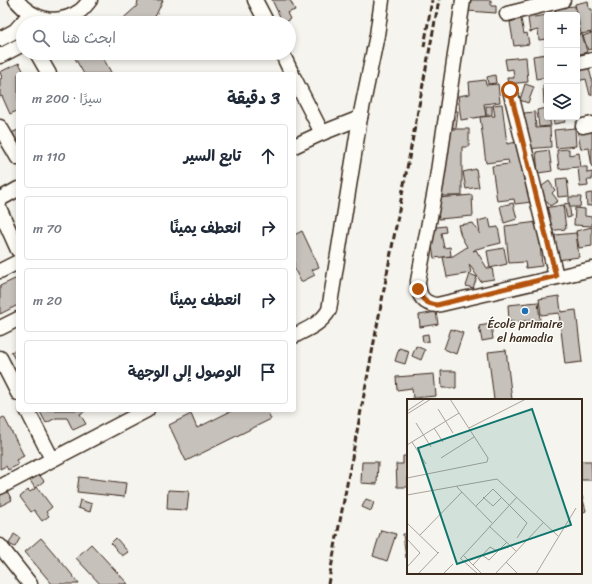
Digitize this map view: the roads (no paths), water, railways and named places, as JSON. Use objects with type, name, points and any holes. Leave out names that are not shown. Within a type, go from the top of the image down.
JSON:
[{"type":"street","points":[[16,0],[30,14],[35,16]]},
{"type":"street","points":[[71,16],[80,11],[90,0]]},
{"type":"street","points":[[255,0],[263,16]]},
{"type":"street","points":[[296,335],[313,327],[326,316],[329,310],[360,118],[377,35],[382,0]]},
{"type":"street","points":[[463,0],[436,185],[418,281],[420,295],[427,303],[437,305],[556,276],[592,269]]},
{"type":"street","points":[[507,14],[563,0]]},
{"type":"street","points":[[0,39],[16,30]]},
{"type":"street","points":[[0,56],[16,48]]},
{"type":"street","points":[[42,60],[48,72]]},
{"type":"street","points":[[285,60],[291,72]]},
{"type":"street","points":[[296,82],[322,133]]},
{"type":"street","points":[[510,90],[556,276]]},
{"type":"street","points":[[296,145],[360,118]]},
{"type":"street","points":[[0,128],[16,155]]},
{"type":"street","points":[[0,199],[16,190]]},
{"type":"street","points":[[0,210],[16,246]]},
{"type":"street","points":[[0,271],[16,263]]},
{"type":"street","points":[[0,328],[16,320]]},
{"type":"street","points":[[0,358],[16,389]]},
{"type":"street","points":[[28,412],[52,459]]},
{"type":"street","points":[[0,487],[143,412]]},
{"type":"street","points":[[0,546],[30,584]]},
{"type":"railway","points":[[424,47],[432,0]]},
{"type":"railway","points":[[328,584],[439,0]]},
{"type":"place","name":"École primaire el hamadia","points":[[525,311]]}]
